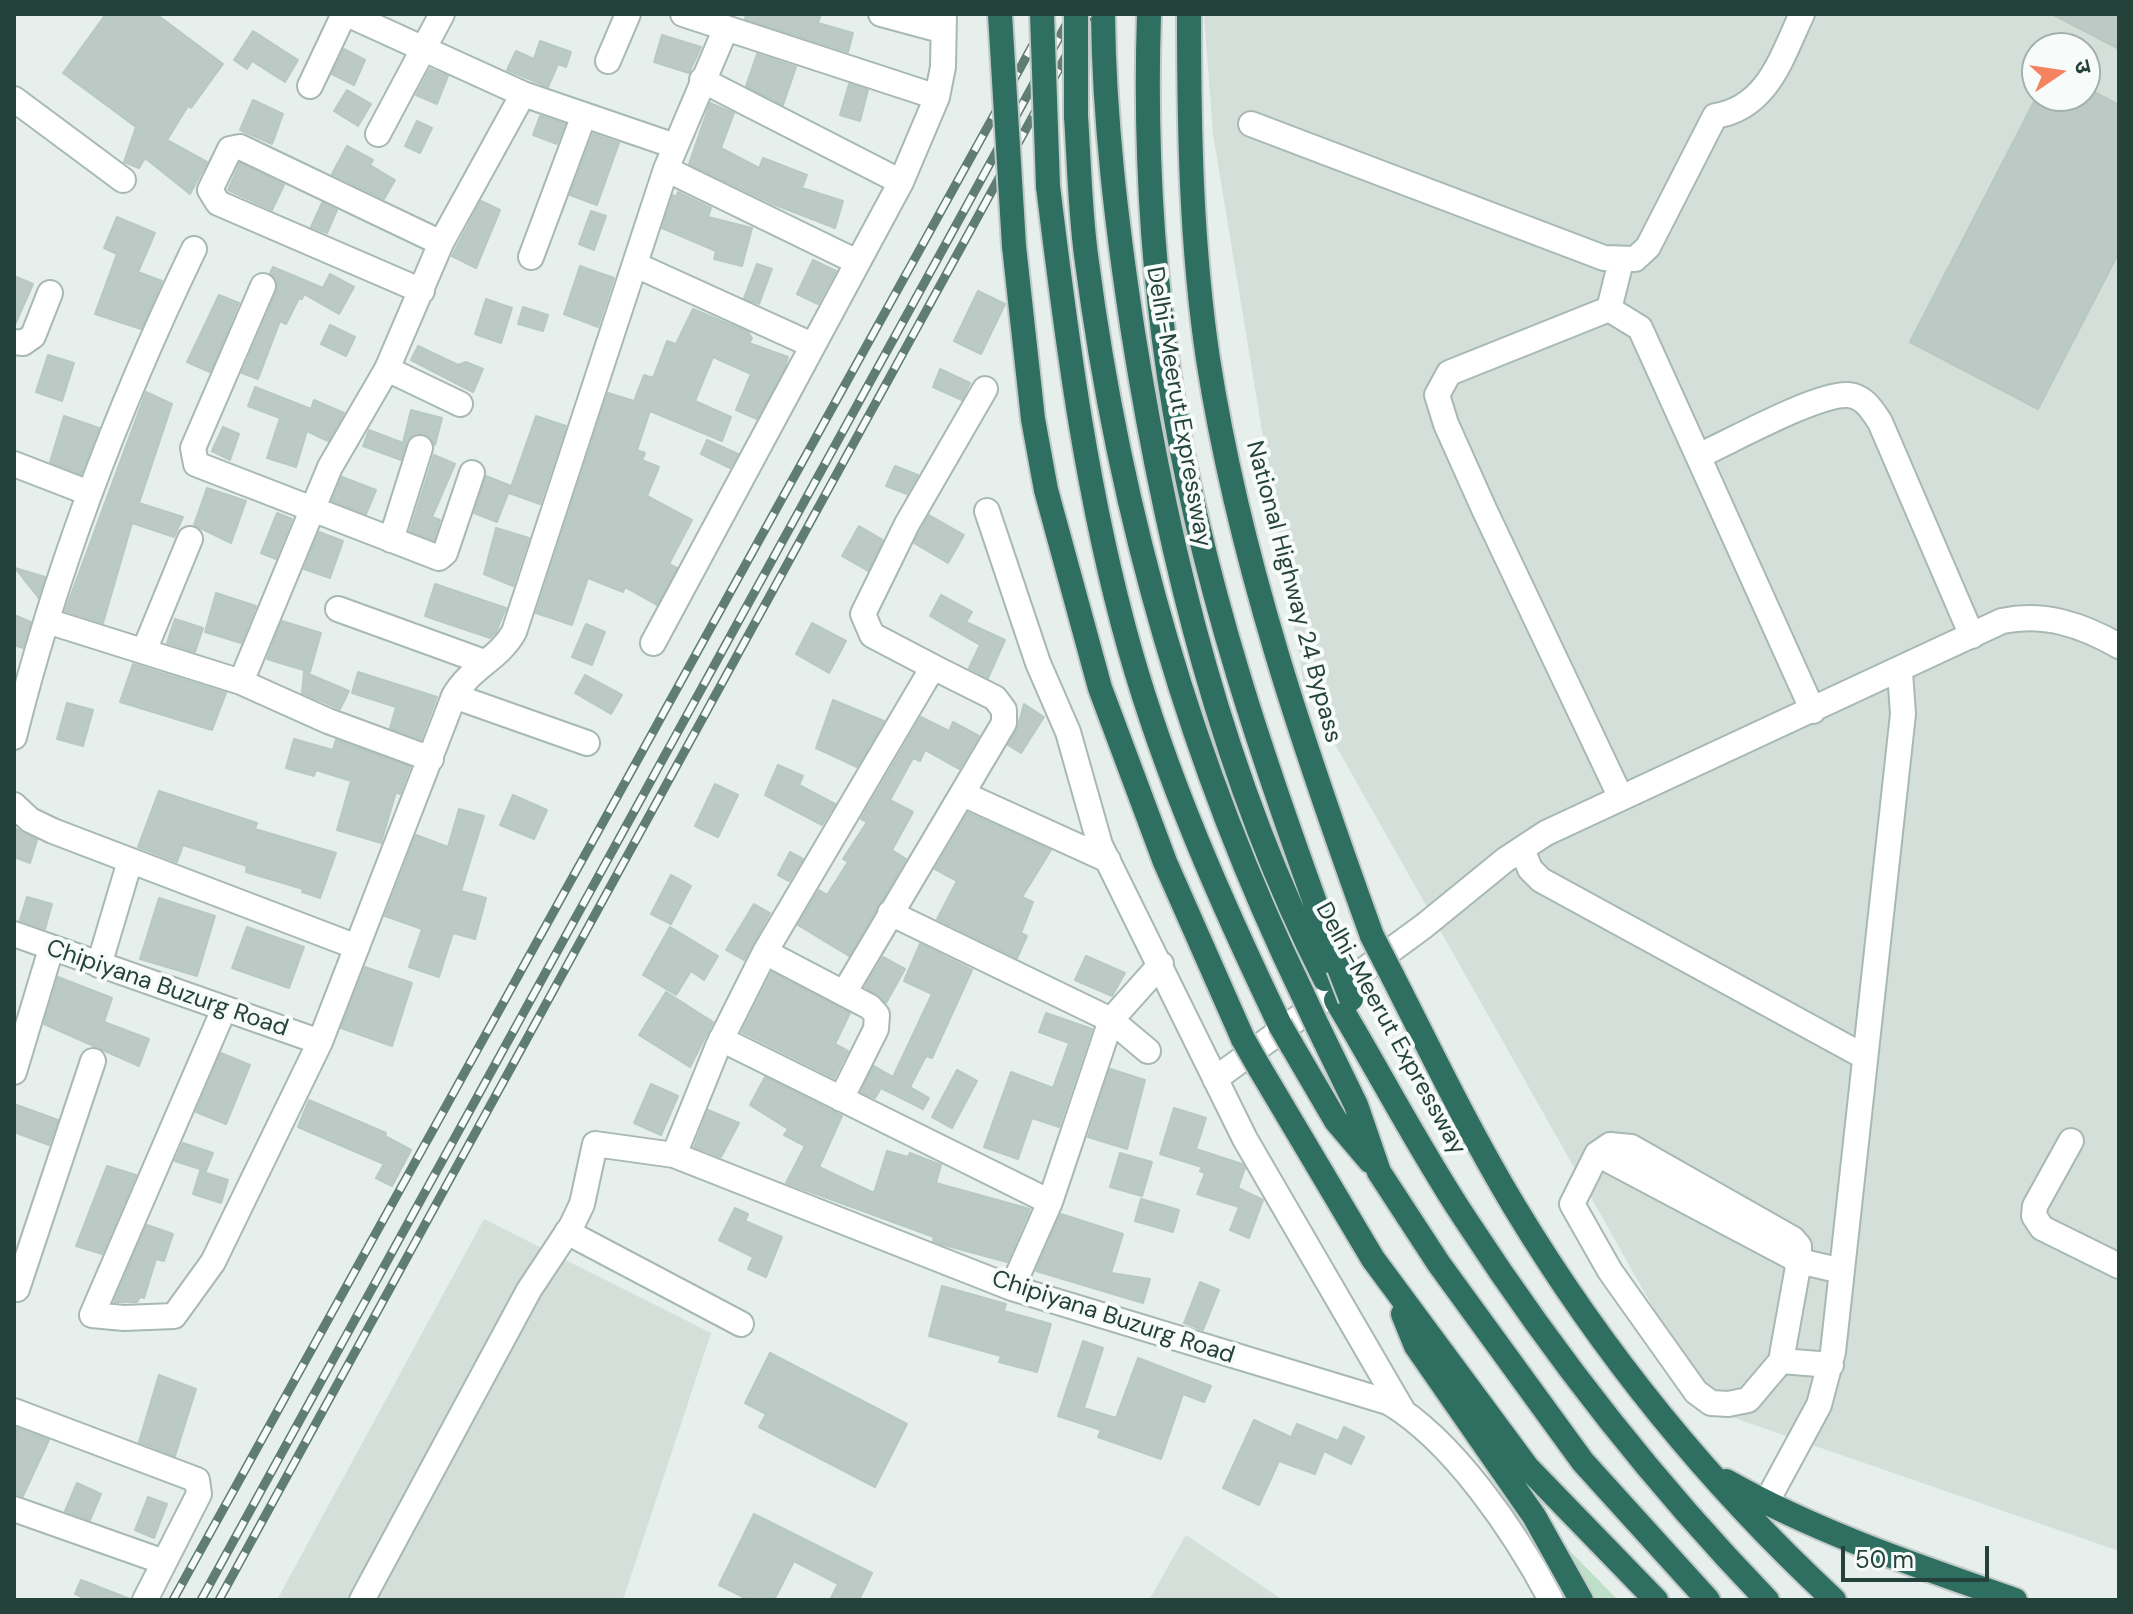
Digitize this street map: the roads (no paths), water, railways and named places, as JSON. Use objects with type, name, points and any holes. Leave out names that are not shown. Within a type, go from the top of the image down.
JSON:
[{"type":"highway","points":[[1000,14],[1014,246],[1033,419],[1058,540],[1100,688],[1165,862],[1243,1039],[1373,1259],[1527,1467],[1656,1600]]},
{"type":"highway","points":[[1042,14],[1048,186],[1069,365],[1097,514],[1130,650],[1173,782],[1231,922],[1285,1035],[1336,1121],[1379,1172],[1439,1264],[1583,1462],[1708,1600]]},
{"type":"highway","points":[[1076,14],[1076,116],[1086,253],[1113,418],[1145,572],[1222,808],[1260,908],[1356,1105],[1379,1172]]},
{"type":"highway","name":"Delhi-Meerut Expressway","points":[[1103,14],[1105,95],[1123,269],[1149,434],[1181,574],[1224,727],[1278,877],[1338,986],[1375,1063],[1465,1219],[1610,1422],[1705,1536],[1767,1600]]},
{"type":"highway","points":[[1149,14],[1147,130],[1152,219],[1167,364],[1184,463],[1209,571],[1250,713],[1338,986]]},
{"type":"highway","name":"National Highway 24 Bypass","points":[[1189,14],[1189,143],[1196,243],[1209,360],[1227,456],[1275,650],[1309,763],[1372,936],[1513,1205],[1632,1380],[1704,1467],[1834,1600]]},
{"type":"highway","points":[[1398,1293],[1416,1346],[1542,1528],[1581,1600]]},
{"type":"highway","points":[[1704,1467],[1766,1503],[1917,1566],[2015,1600]]},
{"type":"street","points":[[310,86],[346,14],[523,94],[675,146]]},
{"type":"street","points":[[378,134],[442,14]]},
{"type":"street","points":[[608,61],[628,14]]},
{"type":"street","points":[[683,14],[937,97]]},
{"type":"street","points":[[653,643],[855,261],[901,182],[937,97],[943,67],[940,24],[881,14]]},
{"type":"street","points":[[1251,124],[1604,258],[1621,261],[1635,259],[1648,247],[1715,116],[1749,103],[1767,87],[1802,14]]},
{"type":"street","points":[[224,1009],[92,1315],[165,1319],[183,1307],[213,1262],[320,1042],[454,696],[469,674],[500,653],[514,632],[666,169],[726,28]]},
{"type":"street","points":[[702,80],[901,182]]},
{"type":"street","points":[[241,682],[330,467],[387,369],[441,243],[523,94]]},
{"type":"street","points":[[14,99],[123,180]]},
{"type":"street","points":[[531,257],[584,115]]},
{"type":"street","points":[[422,291],[218,203],[210,190],[230,149],[240,147],[441,243]]},
{"type":"street","points":[[666,169],[855,261]]},
{"type":"street","points":[[14,737],[22,671],[47,621],[89,493],[145,351],[194,249]]},
{"type":"street","points":[[1609,309],[1621,261]]},
{"type":"street","points":[[636,265],[812,345]]},
{"type":"street","points":[[263,286],[192,454],[201,467],[312,506],[434,558],[442,556],[472,473]]},
{"type":"street","points":[[14,342],[23,343],[33,336],[50,293]]},
{"type":"street","points":[[1609,309],[1640,328],[1813,711]]},
{"type":"street","points":[[1609,309],[1449,373],[1437,395],[1484,509],[1621,798]]},
{"type":"street","points":[[387,369],[460,404]]},
{"type":"street","points":[[844,993],[1004,723],[1004,710],[995,698],[872,635],[863,614],[907,524],[985,389]]},
{"type":"street","points":[[1698,456],[1825,398],[1849,395],[1866,402],[1880,422],[1972,636]]},
{"type":"street","points":[[391,540],[420,448]]},
{"type":"street","points":[[14,464],[89,493]]},
{"type":"street","points":[[987,511],[1038,663],[1068,732],[1091,820],[1108,860],[1245,1139],[1403,1411]]},
{"type":"street","points":[[144,651],[190,539]]},
{"type":"street","points":[[338,609],[484,662]]},
{"type":"street","points":[[1215,1079],[1546,833],[1900,672],[1972,636],[2019,618],[2052,619],[2079,627],[2119,646]]},
{"type":"street","points":[[47,621],[241,682],[328,721],[431,759]]},
{"type":"street","points":[[674,1155],[721,1039],[765,952],[933,667]]},
{"type":"street","points":[[1766,1503],[1819,1405],[1831,1365],[1903,714],[1900,672]]},
{"type":"street","points":[[454,696],[587,743]]},
{"type":"street","points":[[963,794],[1108,860]]},
{"type":"street","points":[[14,805],[38,825],[357,947]]},
{"type":"street","points":[[1522,849],[1530,869],[1541,880],[1865,1057]]},
{"type":"street","points":[[99,965],[130,861]]},
{"type":"street","points":[[890,913],[1111,1020],[1148,1051]]},
{"type":"street","name":"Chipiyana Buzurg Road","points":[[14,934],[320,1042]]},
{"type":"street","points":[[14,1072],[51,949]]},
{"type":"street","points":[[765,952],[870,1007],[877,1015],[876,1029],[841,1099]]},
{"type":"street","points":[[1012,1288],[1050,1202],[1111,1020],[1161,964]]},
{"type":"street","points":[[721,1039],[1050,1202]]},
{"type":"street","points":[[14,1288],[17,1289],[93,1061]]},
{"type":"street","points":[[2071,1141],[2035,1206],[2034,1216],[2042,1228],[2119,1266]]},
{"type":"street","name":"Chipiyana Buzurg Road","points":[[567,1232],[582,1204],[595,1144],[674,1155],[1012,1288],[1368,1394],[1403,1411],[1436,1440],[1512,1534],[1551,1600]]},
{"type":"street","points":[[1610,1145],[1631,1147],[1793,1239],[1799,1246],[1799,1261],[1781,1361],[1748,1400],[1711,1403],[1696,1392],[1610,1271],[1572,1204],[1597,1154],[1610,1145]]},
{"type":"street","points":[[362,1600],[529,1290],[567,1232],[741,1324]]},
{"type":"street","points":[[1799,1261],[1842,1271]]},
{"type":"street","points":[[1781,1361],[1831,1365]]},
{"type":"street","points":[[14,1411],[197,1480],[199,1494],[145,1600]]},
{"type":"street","points":[[14,1509],[164,1562]]},
{"type":"railway","points":[[173,1600],[1050,14]]},
{"type":"railway","points":[[201,1600],[1072,14]]},
{"type":"railway","points":[[219,1600],[1089,14]]}]
